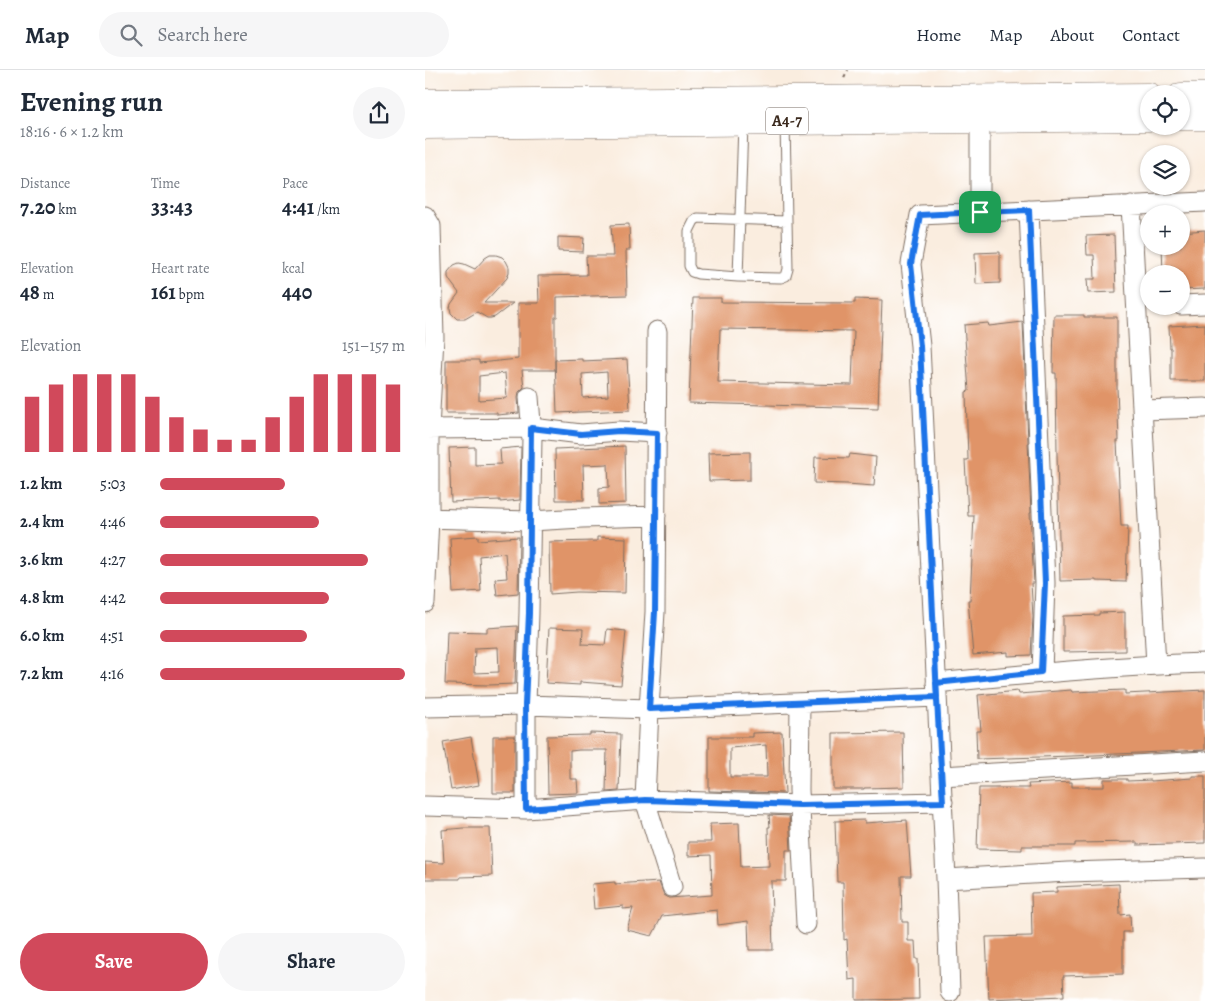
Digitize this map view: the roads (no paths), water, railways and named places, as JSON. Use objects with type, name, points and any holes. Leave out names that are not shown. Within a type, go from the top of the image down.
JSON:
[{"type":"highway","name":"A4-7","points":[[425,104],[1140,97]]},
{"type":"highway","points":[[1190,97],[1205,97]]},
{"type":"highway","points":[[1190,116],[1205,116]]},
{"type":"highway","name":"A4-7","points":[[425,125],[1140,117]]},
{"type":"street","points":[[980,118],[980,212]]},
{"type":"street","points":[[950,992],[943,802],[920,346],[911,264],[920,215],[1205,202]]},
{"type":"street","points":[[1131,205],[1140,281]]},
{"type":"street","points":[[1029,210],[1045,583],[1041,672]]},
{"type":"street","points":[[425,216],[431,226],[425,603]]},
{"type":"street","points":[[1190,305],[1205,304]]},
{"type":"street","points":[[1143,315],[1142,410],[1156,665]]},
{"type":"street","points":[[657,331],[655,612],[645,800],[672,887]]},
{"type":"street","points":[[526,809],[525,705],[531,521],[529,397]]},
{"type":"street","points":[[1142,410],[1205,408]]},
{"type":"street","points":[[427,429],[531,428],[581,434],[619,431],[657,433]]},
{"type":"street","points":[[427,518],[531,521],[656,516]]},
{"type":"street","points":[[425,707],[525,705],[649,709],[800,703],[937,690],[1041,672],[1205,663]]},
{"type":"street","points":[[800,703],[800,805],[806,924]]},
{"type":"street","points":[[941,776],[1205,761]]},
{"type":"street","points":[[425,806],[526,809],[645,800],[800,805],[943,802]]},
{"type":"street","points":[[946,878],[1205,868]]},
{"type":"lane","points":[[738,277],[743,121]]},
{"type":"lane","points":[[785,121],[788,269],[786,276],[781,278],[697,274],[692,272],[689,266],[689,231],[694,221],[698,218],[787,221]]}]
